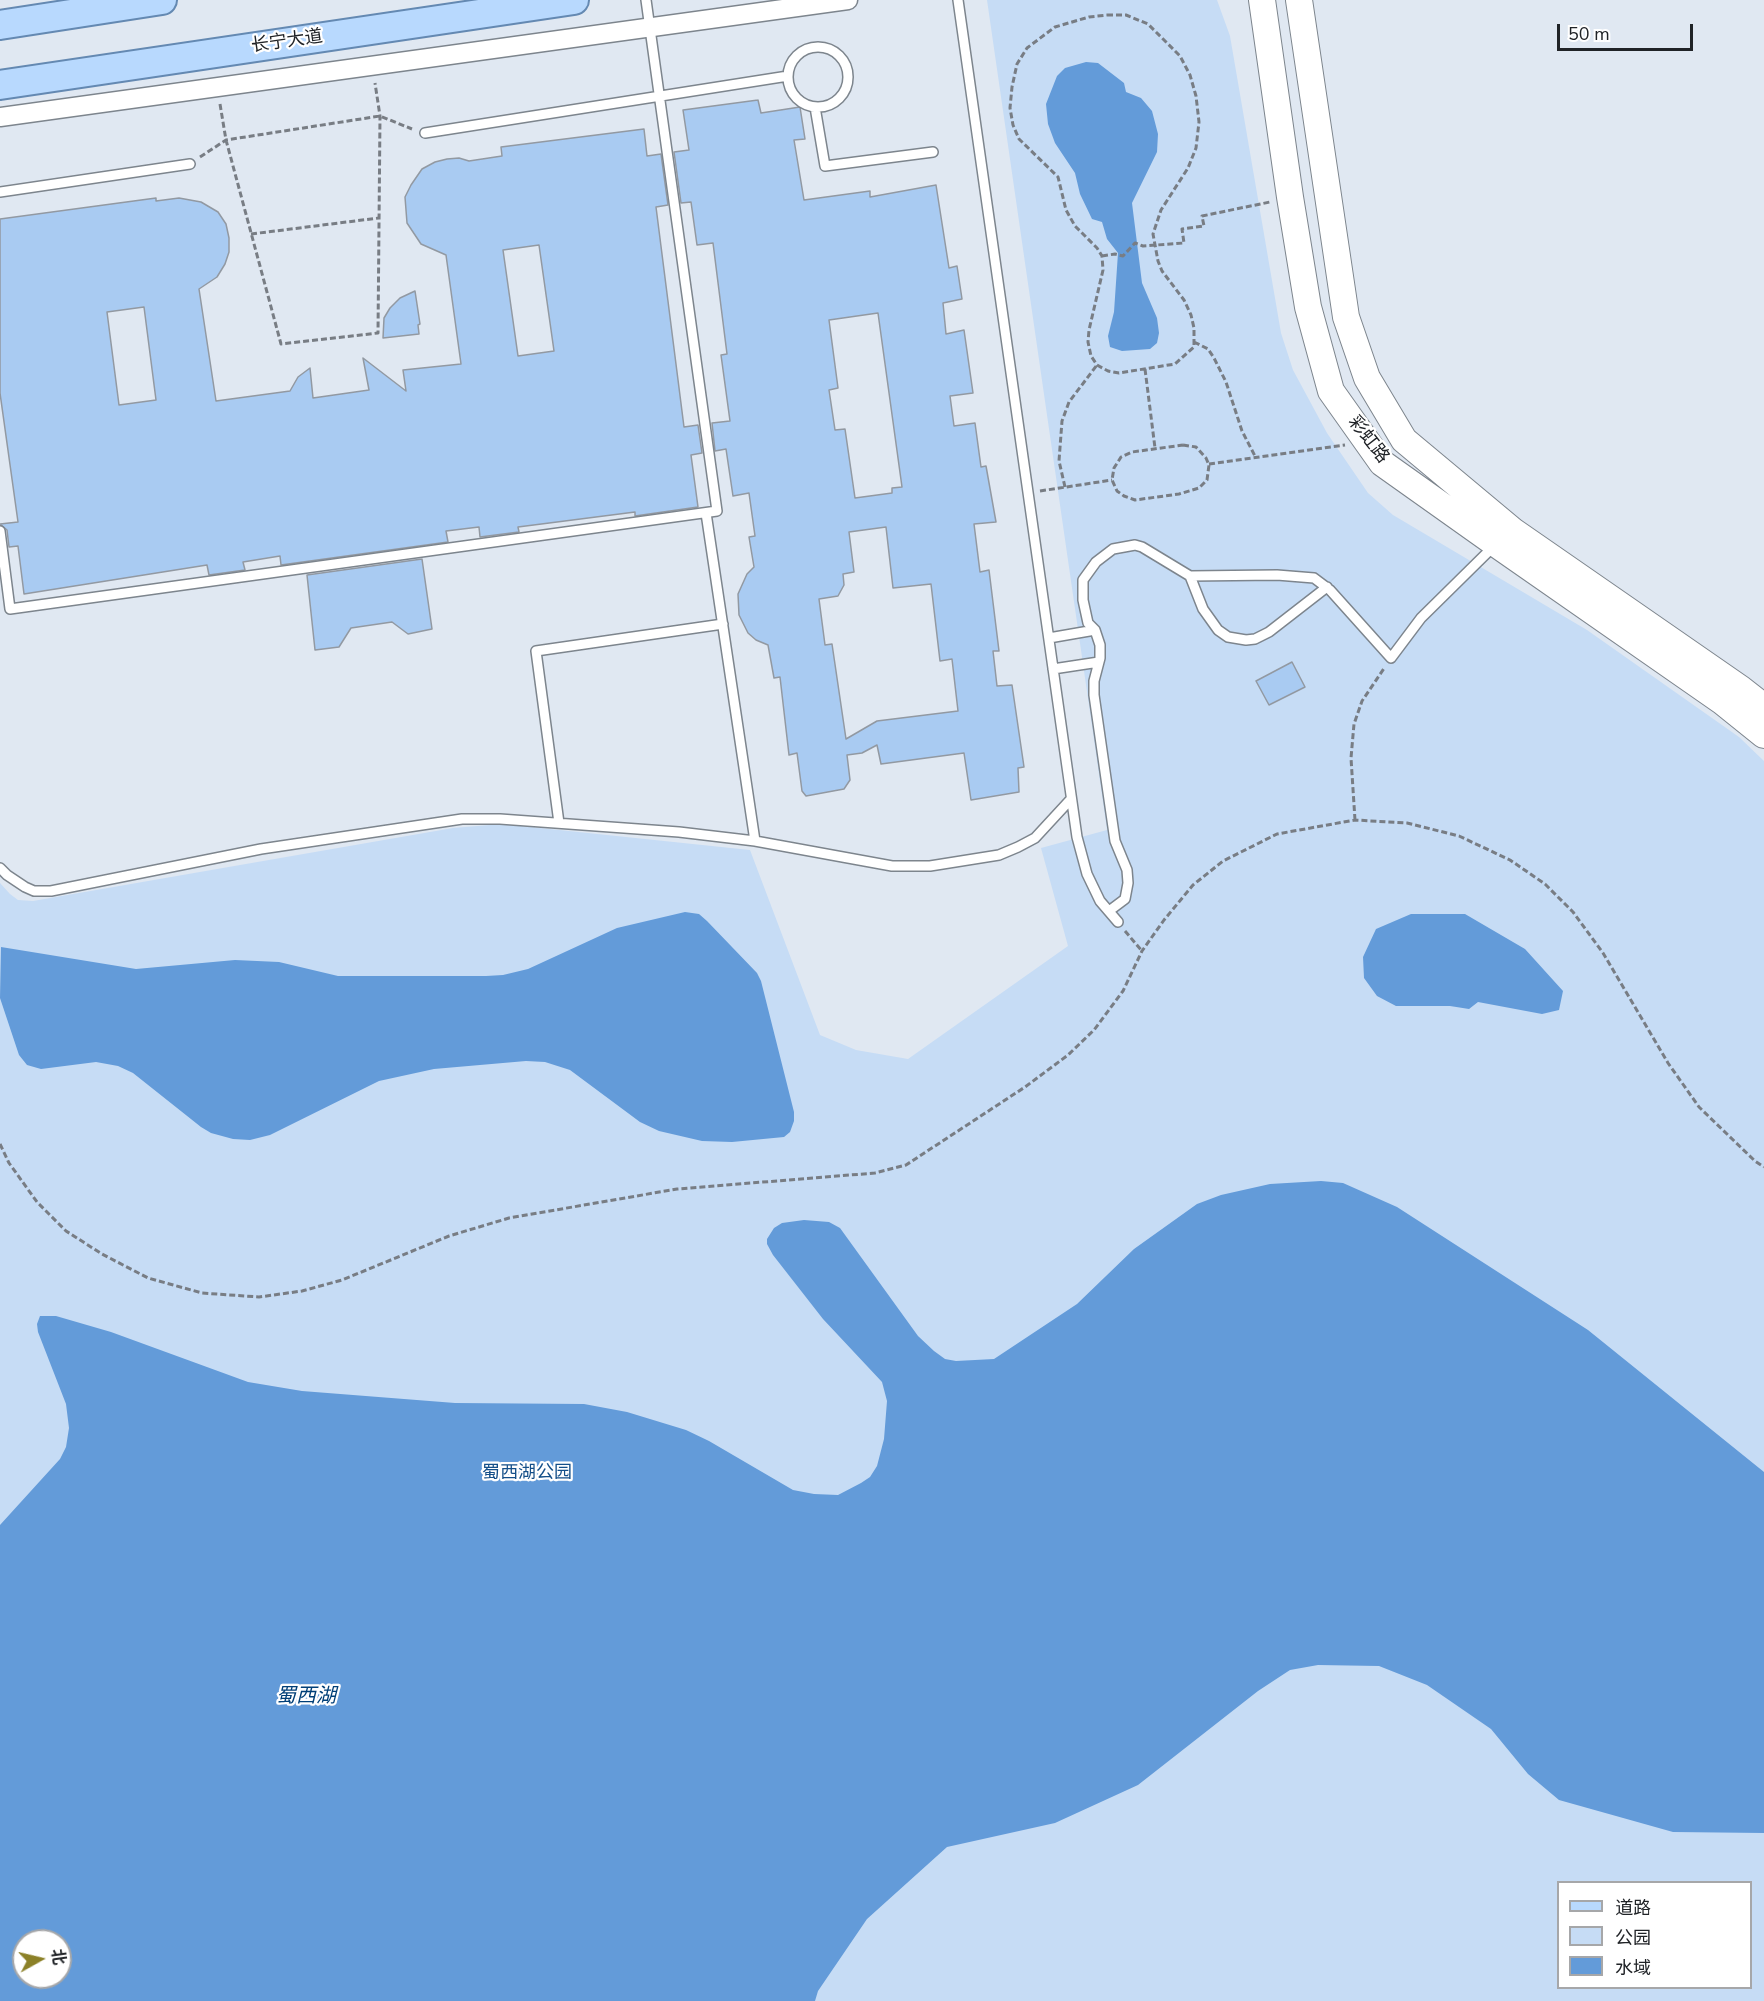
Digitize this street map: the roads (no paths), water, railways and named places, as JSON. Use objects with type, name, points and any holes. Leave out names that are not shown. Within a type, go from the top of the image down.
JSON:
[{"type":"main road","points":[[0,25],[162,0]]},
{"type":"main road","name":"长宁大道","points":[[0,85],[574,0]]},
{"type":"main road","name":"彩虹路","points":[[1262,0],[1308,307],[1331,391],[1382,463],[1723,702],[1764,735]]},
{"type":"main road","name":"彩虹路","points":[[1299,0],[1346,317],[1367,378],[1404,440],[1513,531],[1764,707]]},
{"type":"street","points":[[0,117],[848,0]]},
{"type":"lane","points":[[0,531],[10,609],[717,511],[646,0]]},
{"type":"lane","points":[[958,0],[1077,837],[1087,874],[1100,901],[1118,922]]},
{"type":"lane","points":[[820,46],[840,55],[846,64],[848,75],[847,86],[835,102],[815,107],[797,98],[791,90],[788,76],[792,61],[800,52],[809,47],[820,46]]},
{"type":"lane","points":[[425,133],[788,76]]},
{"type":"lane","points":[[815,107],[825,166],[933,152]]},
{"type":"lane","points":[[0,192],[190,164]]},
{"type":"lane","points":[[706,513],[755,841]]},
{"type":"lane","points":[[1109,911],[1125,899],[1128,883],[1126,870],[1115,841],[1094,695],[1100,645],[1095,630],[1088,623],[1084,612],[1083,580],[1096,562],[1113,549],[1128,545],[1142,547],[1190,576],[1230,574],[1314,578],[1327,587],[1390,658],[1421,618],[1496,544]]},
{"type":"lane","points":[[1190,576],[1203,609],[1218,630],[1228,637],[1246,640],[1255,639],[1269,632],[1327,587]]},
{"type":"lane","points":[[559,823],[536,651],[723,624]]},
{"type":"lane","points":[[1049,638],[1095,630]]},
{"type":"lane","points":[[1053,669],[1099,662]]},
{"type":"lane","points":[[0,868],[25,887],[34,891],[51,891],[261,849],[462,819],[500,819],[679,832],[755,841],[892,866],[926,866],[999,855],[1018,847],[1035,838],[1071,799]]},
{"type":"water","points":[[1086,62],[1098,63],[1124,83],[1126,92],[1141,98],[1152,111],[1158,134],[1157,152],[1132,203],[1142,283],[1157,318],[1159,333],[1157,343],[1150,349],[1122,351],[1110,347],[1108,336],[1114,312],[1118,253],[1107,239],[1102,222],[1092,219],[1080,194],[1075,173],[1055,143],[1048,124],[1046,104],[1057,76],[1065,68]]},
{"type":"water","points":[[685,912],[699,914],[707,921],[757,973],[761,981],[794,1112],[790,1132],[784,1137],[732,1142],[702,1141],[659,1131],[640,1122],[570,1070],[545,1062],[526,1061],[434,1069],[379,1081],[270,1135],[250,1140],[233,1139],[211,1133],[201,1127],[133,1073],[118,1066],[96,1062],[41,1069],[27,1065],[19,1055],[0,998],[1,947],[136,969],[235,960],[279,962],[338,976],[486,976],[503,975],[528,969],[617,928]]},
{"type":"water","points":[[1411,914],[1465,914],[1525,949],[1563,991],[1559,1010],[1542,1014],[1478,1002],[1469,1009],[1450,1006],[1396,1006],[1377,996],[1364,978],[1363,957],[1376,929]]},
{"type":"water","name":"蜀西湖","points":[[1321,1181],[1343,1183],[1397,1207],[1588,1330],[1764,1472],[1764,1833],[1673,1832],[1559,1800],[1528,1774],[1491,1729],[1427,1685],[1379,1666],[1318,1665],[1290,1670],[1258,1691],[1138,1785],[1055,1823],[947,1847],[867,1919],[818,1991],[815,2001],[0,2001],[0,1525],[60,1459],[66,1447],[69,1428],[66,1404],[38,1332],[37,1324],[40,1316],[56,1316],[111,1332],[248,1382],[302,1391],[455,1403],[584,1404],[627,1412],[686,1430],[793,1490],[838,1495],[870,1477],[877,1466],[884,1439],[887,1401],[882,1382],[823,1319],[773,1255],[767,1239],[774,1228],[782,1223],[804,1220],[829,1222],[840,1228],[918,1336],[934,1351],[945,1359],[956,1361],[994,1359],[1077,1304],[1134,1249],[1197,1204],[1221,1195],[1270,1184]]},
{"type":"park label","name":"蜀西湖公园","points":[[527,1474]]}]
